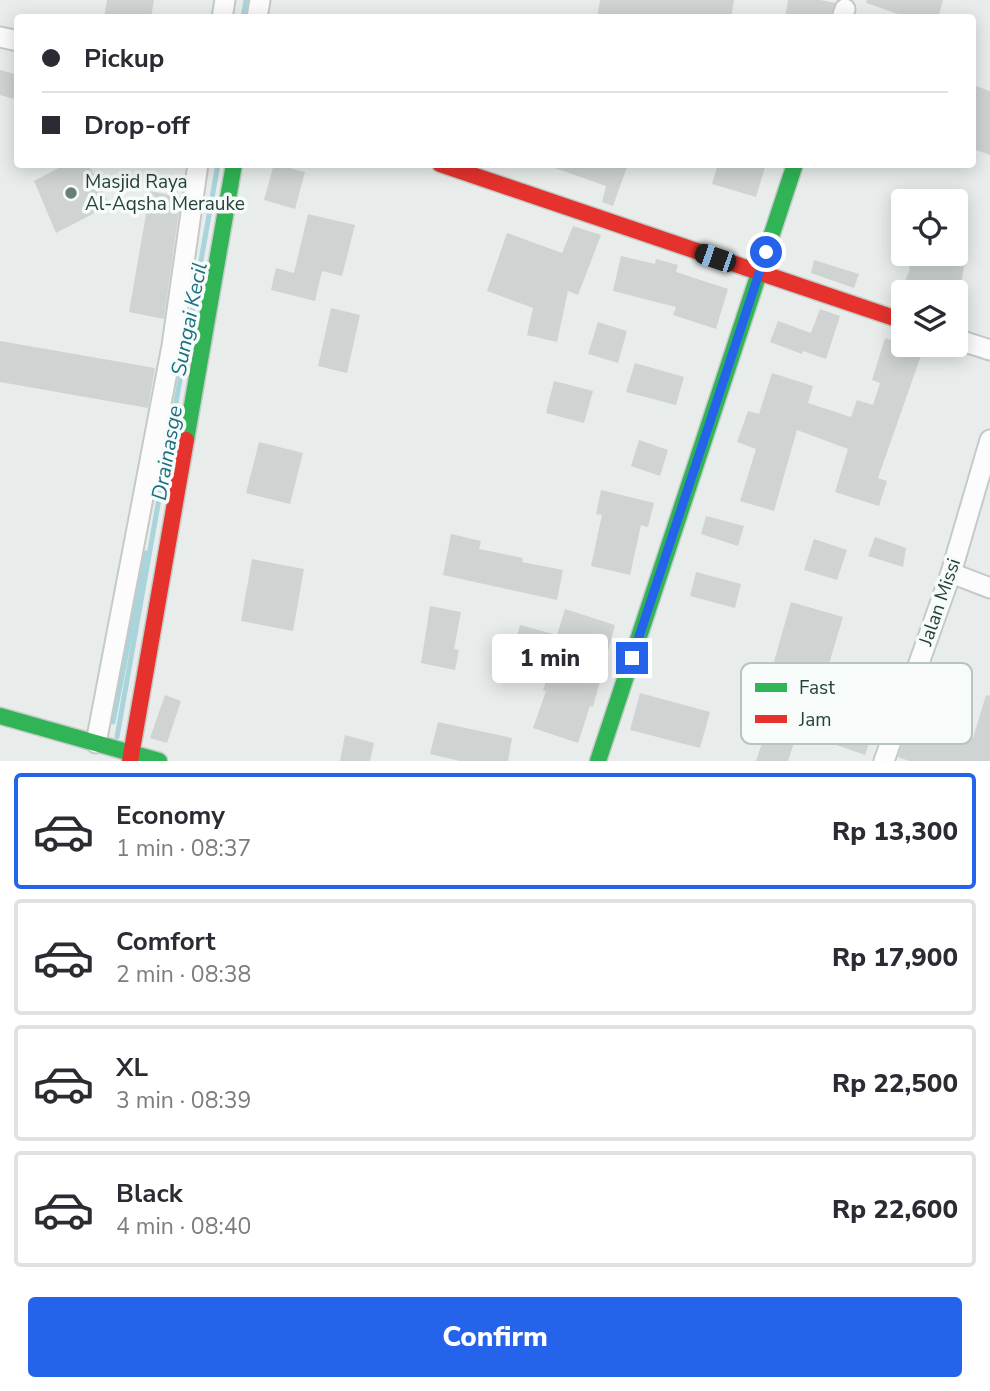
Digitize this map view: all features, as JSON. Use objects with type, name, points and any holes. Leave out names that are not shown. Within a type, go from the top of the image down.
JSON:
[{"type":"main road","points":[[129,755],[233,168]]},
{"type":"main road","points":[[452,168],[891,317]]},
{"type":"main road","points":[[598,761],[794,168]]},
{"type":"main road","points":[[0,716],[100,744],[129,755],[159,761]]},
{"type":"street","points":[[100,744],[172,345],[197,168]]},
{"type":"street","points":[[968,343],[990,350]]},
{"type":"street","name":"Jalan Missi","points":[[919,663],[951,573],[990,440]]},
{"type":"street","points":[[951,573],[990,588]]},
{"type":"street","name":"Jalan Missi","points":[[884,761],[890,744]]},
{"type":"building","points":[[107,0],[154,0],[152,14],[105,14]]},
{"type":"building","points":[[600,0],[734,0],[732,14],[598,14]]},
{"type":"building","points":[[788,0],[835,3],[831,14],[786,14]]},
{"type":"building","points":[[867,0],[943,0],[939,14],[898,14],[866,3]]},
{"type":"building","points":[[0,70],[14,74],[14,99],[0,95]]},
{"type":"building","points":[[976,86],[990,91],[990,155],[976,150]]},
{"type":"building","name":"Masjid Raya Al-Aqsha Merauke","points":[[58,168],[90,168],[110,205],[56,233],[34,181]]},
{"type":"building","points":[[273,168],[305,172],[295,209],[264,200]]},
{"type":"building","points":[[555,168],[627,168],[613,206],[602,202],[606,186]]},
{"type":"building","points":[[717,168],[765,168],[756,197],[712,184]]},
{"type":"building","points":[[150,191],[181,197],[164,319],[129,312]]},
{"type":"building","points":[[308,214],[355,225],[342,276],[322,271],[315,301],[271,290],[276,268],[294,273]]},
{"type":"building","points":[[573,226],[601,235],[578,295],[568,291],[557,342],[527,335],[533,308],[487,291],[507,233],[562,253]]},
{"type":"building","points":[[621,256],[655,264],[656,259],[678,265],[676,272],[728,289],[716,329],[673,315],[676,307],[613,291]]},
{"type":"building","points":[[814,260],[859,274],[854,288],[811,273]]},
{"type":"building","points":[[910,266],[964,266],[962,280],[905,280]]},
{"type":"building","points":[[331,308],[360,315],[347,373],[318,366]]},
{"type":"building","points":[[820,309],[840,316],[826,359],[803,351],[802,354],[770,342],[778,321],[811,333]]},
{"type":"building","points":[[598,322],[627,331],[618,363],[588,354]]},
{"type":"building","points":[[885,338],[891,340],[891,357],[921,357],[878,478],[887,481],[879,506],[835,492],[848,449],[797,430],[774,511],[740,501],[756,449],[737,442],[748,411],[759,414],[772,373],[813,386],[808,403],[851,417],[857,400],[873,405],[880,383],[872,380]]},
{"type":"building","points":[[0,341],[155,368],[148,408],[0,382]]},
{"type":"building","points":[[635,363],[684,377],[676,405],[626,392]]},
{"type":"building","points":[[554,381],[593,391],[584,423],[546,413]]},
{"type":"building","points":[[639,440],[668,450],[660,476],[631,466]]},
{"type":"building","points":[[259,442],[303,453],[290,504],[246,493]]},
{"type":"building","points":[[601,490],[654,503],[648,527],[641,525],[630,575],[591,566],[602,515],[596,514]]},
{"type":"building","points":[[706,516],[744,526],[738,546],[701,534]]},
{"type":"building","points":[[451,534],[481,541],[479,549],[523,558],[522,562],[563,570],[557,600],[443,575]]},
{"type":"building","points":[[875,537],[906,548],[903,567],[868,556]]},
{"type":"building","points":[[814,539],[847,550],[837,580],[804,570]]},
{"type":"building","points":[[252,559],[304,569],[293,631],[241,621]]},
{"type":"building","points":[[696,572],[741,584],[735,608],[690,596]]},
{"type":"building","points":[[791,602],[843,617],[829,663],[774,663]]},
{"type":"building","points":[[430,606],[461,612],[454,649],[459,650],[455,670],[421,663]]},
{"type":"building","points":[[565,609],[615,625],[593,707],[590,706],[578,743],[533,728],[546,691],[543,691],[553,659],[514,648],[520,625],[557,635]]},
{"type":"building","points":[[640,693],[710,712],[700,748],[630,730]]},
{"type":"building","points":[[165,695],[181,701],[167,743],[150,738]]},
{"type":"building","points":[[986,695],[990,696],[990,761],[909,761],[898,757],[903,744],[972,744]]},
{"type":"building","points":[[438,722],[512,738],[508,761],[460,761],[430,754]]},
{"type":"building","points":[[345,735],[374,743],[370,761],[340,761]]},
{"type":"building","points":[[762,744],[794,744],[788,761],[756,761]]},
{"type":"building","points":[[833,744],[869,744],[865,755]]},
{"type":"waterway","name":"Sungai Kecil","points":[[244,14],[246,0]]},
{"type":"waterway","name":"Sungai Kecil","points":[[117,737],[217,168]]},
{"type":"waterway","name":"Sungai Kecil","points":[[113,722],[146,553]]},
{"type":"traffic: fast","points":[[186,440],[233,168]]},
{"type":"traffic: fast","points":[[598,761],[794,168]]},
{"type":"traffic: fast","points":[[0,716],[159,761]]},
{"type":"traffic: jam","points":[[452,168],[891,317]]},
{"type":"traffic: jam","points":[[130,761],[186,440]]},
{"type":"place","name":"Masjid Raya Al-Aqsha Merauke","points":[[71,193]]},
{"type":"route","points":[[632,658],[766,252]]},
{"type":"water label","name":"Drainasge","points":[[167,453]]}]
